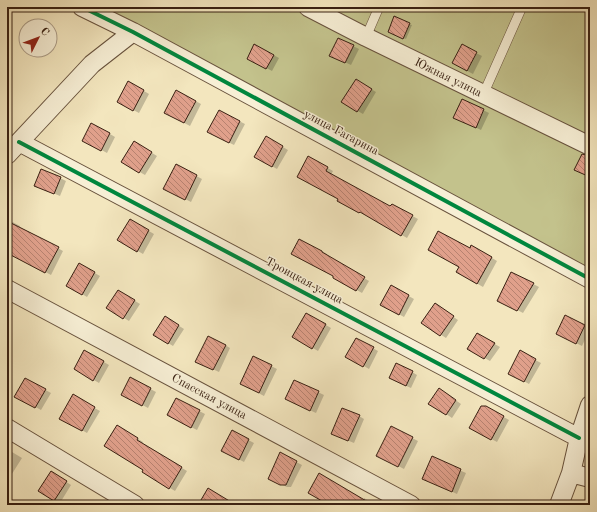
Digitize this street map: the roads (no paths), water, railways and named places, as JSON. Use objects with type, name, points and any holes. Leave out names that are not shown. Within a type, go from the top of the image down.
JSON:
[{"type":"street","name":"улица Гагарина","points":[[82,7],[133,32],[590,278]]},
{"type":"street","name":"Южная улица","points":[[308,7],[483,95],[590,146]]},
{"type":"street","points":[[7,155],[92,64],[133,32]]},
{"type":"street","name":"Троицкая улица","points":[[19,142],[579,438]]},
{"type":"street","name":"Спасская улица","points":[[7,289],[411,505]]},
{"type":"street","points":[[559,505],[571,472],[579,438],[590,405]]},
{"type":"street","points":[[7,428],[135,505]]},
{"type":"street","points":[[571,472],[590,478]]},
{"type":"lane","points":[[366,37],[379,7]]},
{"type":"lane","points":[[483,95],[522,7]]}]
